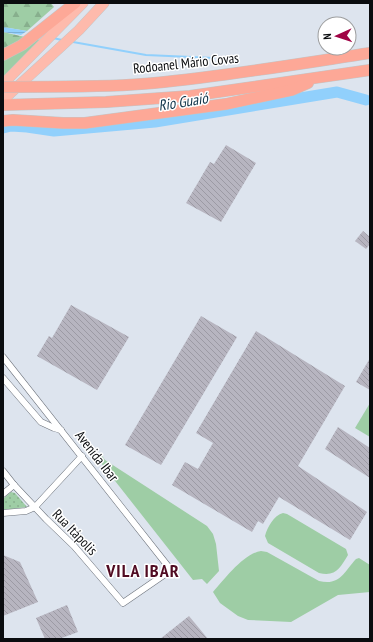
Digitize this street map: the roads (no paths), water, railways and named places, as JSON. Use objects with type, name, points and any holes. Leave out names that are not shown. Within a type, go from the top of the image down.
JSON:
[{"type":"highway","points":[[3,86],[45,42],[54,26],[75,3]]},
{"type":"highway","points":[[3,55],[54,26],[83,3]]},
{"type":"highway","points":[[3,100],[79,30],[104,3]]},
{"type":"highway","name":"Rodoanel Mário Covas","points":[[3,86],[153,83],[238,73],[370,53]]},
{"type":"highway","points":[[3,106],[190,96],[370,70]]},
{"type":"highway","points":[[3,121],[13,120],[85,123],[158,114],[262,97],[292,90],[318,78]]},
{"type":"street","name":"Avenida Ibar","points":[[3,357],[171,570]]},
{"type":"street","points":[[3,368],[10,366]]},
{"type":"street","points":[[3,378],[41,422],[61,430]]},
{"type":"street","points":[[3,513],[26,511],[35,507],[82,456]]},
{"type":"street","name":"Rua Itápolis","points":[[3,471],[14,485],[74,546],[123,602],[171,570]]},
{"type":"street","points":[[3,494],[14,485]]},
{"type":"water","points":[[3,27],[27,31],[21,35],[3,32]]},
{"type":"waterway","points":[[53,38],[62,40]]},
{"type":"waterway","points":[[73,42],[146,55],[214,58]]},
{"type":"waterway","name":"Rio Guaió","points":[[3,128],[11,126],[54,131],[155,122],[337,92],[366,100]]},
{"type":"district","name":"VILA IBAR","points":[[143,571]]}]
